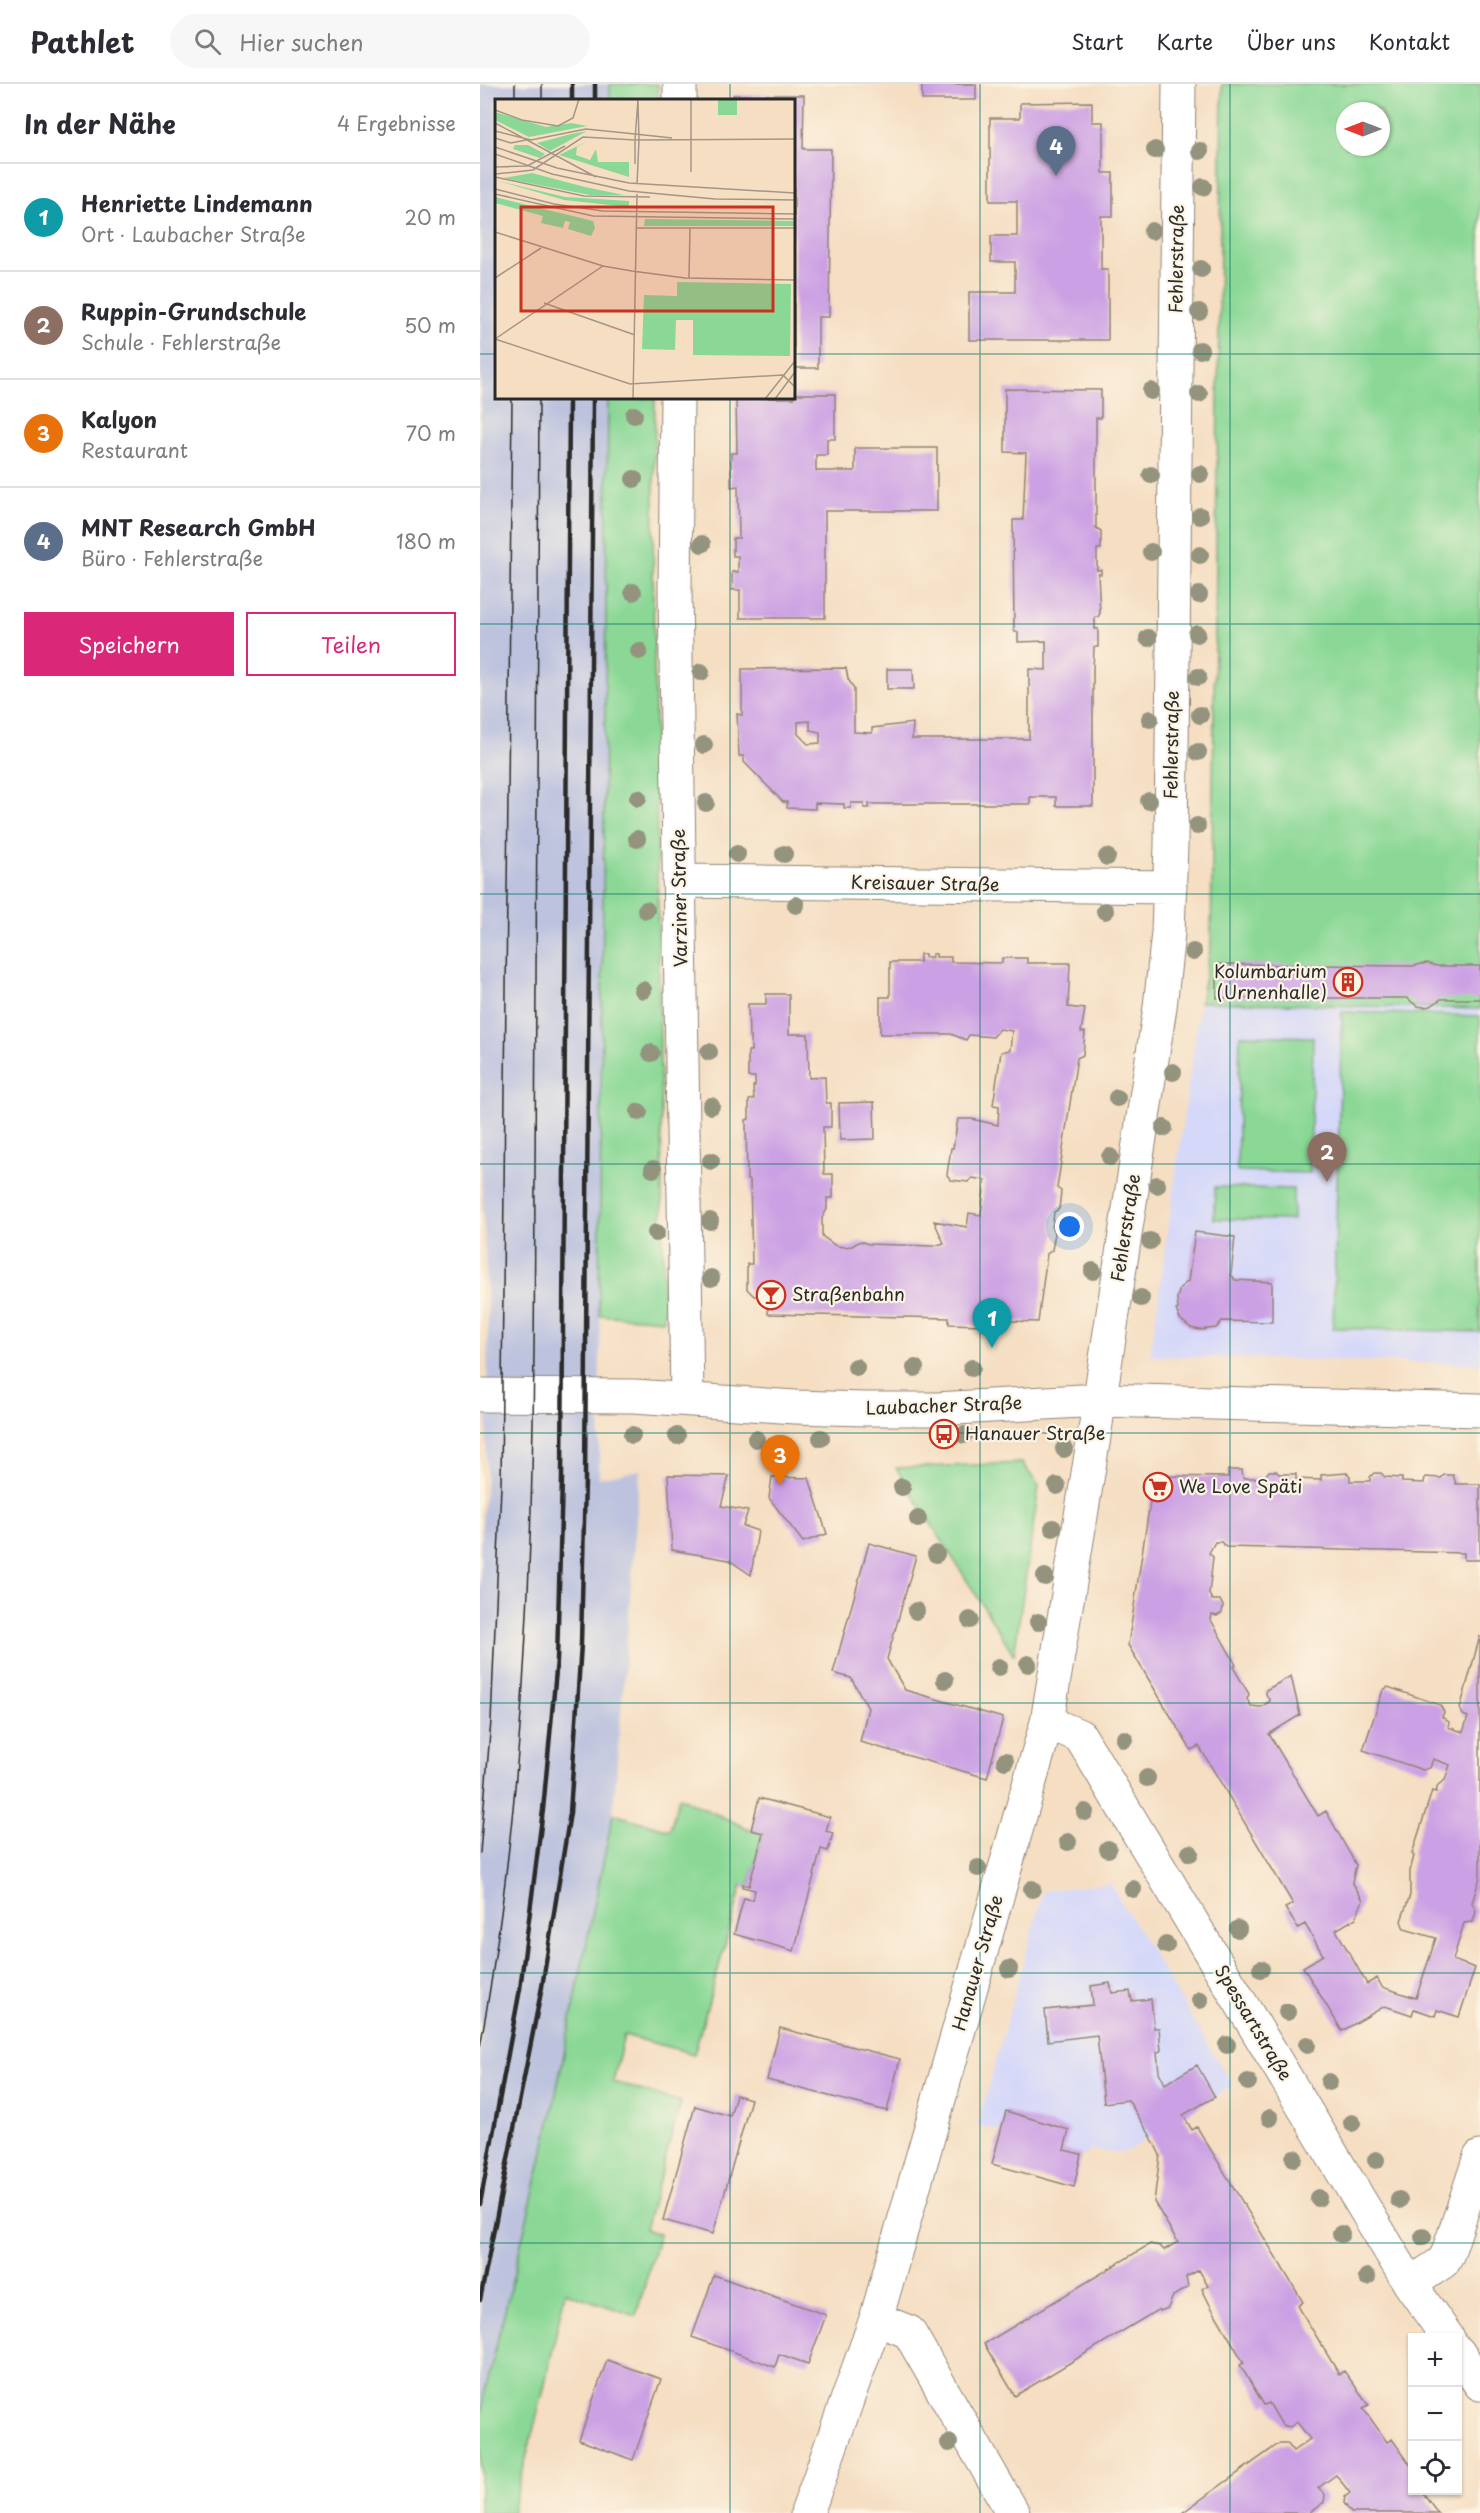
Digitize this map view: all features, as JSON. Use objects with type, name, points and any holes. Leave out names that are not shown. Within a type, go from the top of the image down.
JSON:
[{"type":"street","name":"Fehlerstraße","points":[[1100,1400],[1161,1006],[1170,887],[1179,84]]},
{"type":"street","name":"Varziner Straße","points":[[676,399],[675,589],[687,1399]]},
{"type":"street","name":"Kreisauer Straße","points":[[679,881],[1170,887]]},
{"type":"street","name":"Laubacher Straße","points":[[480,1395],[687,1399],[795,1407],[865,1409],[936,1409],[1100,1400],[1480,1410]]},
{"type":"street","name":"Hanauer Straße","points":[[807,2513],[876,2319],[1047,1722],[1100,1400]]},
{"type":"street","name":"Spessartstraße","points":[[1047,1722],[1080,1736],[1410,2284],[1445,2333]]},
{"type":"street","points":[[1410,2284],[1443,2262],[1448,2253],[1480,2157]]},
{"type":"street","points":[[876,2319],[909,2332],[1013,2513]]},
{"type":"street","points":[[1462,2358],[1480,2384]]},
{"type":"shaded area","points":[[480,84],[610,84],[610,99],[495,99],[495,399],[608,399],[599,1478],[640,1470],[613,1814],[548,2132],[480,2413],[480,1543],[486,1479],[488,1314],[480,1149]]},
{"type":"shaded area","points":[[1200,1002],[1480,1009],[1480,1364],[1150,1356]]},
{"type":"shaded area","points":[[1110,1883],[1233,2086],[1124,2153],[1090,2150],[1086,2156],[978,2125],[1043,1891]]},
{"type":"green space","points":[[610,84],[658,84],[658,99],[610,99]]},
{"type":"green space","points":[[1222,84],[1480,84],[1480,1009],[1200,1002],[1211,945]]},
{"type":"green space","points":[[608,399],[655,399],[653,583],[664,1320],[599,1315]]},
{"type":"green space","points":[[1342,1012],[1480,1016],[1480,1332],[1333,1328]]},
{"type":"green space","points":[[1240,1035],[1313,1037],[1310,1173],[1237,1171]]},
{"type":"green space","points":[[1215,1187],[1293,1189],[1293,1220],[1214,1219]]},
{"type":"green space","points":[[1022,1463],[1039,1486],[1014,1655],[896,1468]]},
{"type":"green space","points":[[679,1797],[751,1830],[763,1833],[749,1886],[742,1885],[694,2054],[624,2035],[613,2082],[681,2102],[645,2229],[659,2234],[636,2316],[565,2292],[545,2384],[512,2513],[480,2513],[480,2413],[548,2132],[613,1814],[670,1830]]},
{"type":"building","points":[[922,84],[976,84],[976,100],[922,100]]},
{"type":"building","points":[[733,95],[804,95],[803,149],[831,149],[829,317],[818,317],[818,368],[795,368],[795,99],[733,99]]},
{"type":"building","points":[[1092,102],[1092,122],[1103,122],[1103,173],[1113,173],[1113,216],[1101,216],[1101,269],[1108,269],[1108,340],[969,340],[969,292],[1015,292],[1015,262],[991,262],[991,236],[1017,236],[1017,201],[990,201],[990,118],[1020,118],[1020,103]]},
{"type":"building","points":[[1005,389],[1101,390],[1101,418],[1096,418],[1096,528],[1101,531],[1101,549],[1097,549],[1097,570],[1101,570],[1101,574],[1098,574],[1100,613],[1098,617],[1095,617],[1098,647],[1094,647],[1093,670],[1093,806],[1056,806],[1056,797],[1030,797],[1030,804],[869,804],[869,808],[864,808],[864,803],[851,803],[851,808],[844,808],[844,804],[815,803],[815,809],[787,808],[787,802],[783,802],[744,762],[744,756],[739,756],[737,714],[742,715],[742,669],[846,668],[848,679],[854,689],[854,732],[872,733],[872,728],[913,723],[912,739],[1029,739],[1029,669],[1046,670],[1046,641],[1018,642],[1018,632],[1014,632],[1013,520],[1023,520],[1026,453],[1005,452]],"holes":[[[810,721],[810,730],[820,732],[820,743],[808,744],[798,734],[798,722]]]},
{"type":"building","points":[[795,394],[835,394],[835,439],[827,439],[827,455],[816,455],[816,471],[855,471],[855,448],[937,448],[937,511],[825,511],[825,618],[740,618],[740,590],[732,590],[732,572],[738,572],[738,556],[733,556],[733,538],[739,538],[738,486],[731,487],[731,453],[737,453],[736,399],[795,399]]},
{"type":"building","points":[[887,669],[913,669],[914,689],[887,689]]},
{"type":"building","points":[[920,954],[925,954],[925,957],[932,957],[932,954],[936,954],[936,957],[951,957],[951,962],[1002,963],[1002,958],[1027,958],[1027,963],[1070,963],[1068,1007],[1085,1009],[1081,1032],[1085,1032],[1083,1055],[1077,1058],[1057,1188],[1061,1191],[1059,1209],[1054,1212],[1052,1229],[1055,1233],[1052,1250],[1047,1254],[1038,1322],[986,1320],[983,1325],[949,1324],[949,1318],[768,1314],[768,1296],[754,1296],[747,1289],[747,1264],[752,1264],[746,1120],[749,1119],[749,1100],[754,1099],[753,1086],[755,1086],[755,1077],[748,1077],[748,1051],[751,1051],[751,1036],[749,1036],[748,1004],[766,1004],[766,994],[789,994],[789,1034],[808,1034],[809,1078],[825,1077],[826,1103],[831,1103],[831,1127],[823,1127],[824,1174],[833,1174],[833,1198],[827,1198],[827,1209],[822,1218],[822,1236],[836,1246],[845,1247],[860,1241],[868,1244],[934,1246],[944,1243],[934,1221],[967,1227],[969,1213],[981,1215],[985,1180],[972,1178],[968,1182],[951,1180],[947,1175],[951,1148],[953,1148],[958,1119],[972,1119],[998,1125],[999,1106],[993,1105],[1001,1052],[1010,1050],[1012,1031],[1000,1029],[993,1037],[969,1035],[966,1040],[951,1034],[880,1034],[880,997],[890,997],[890,962],[920,962]]},
{"type":"building","name":"Kolumbarium (Urnenhalle)","points":[[1427,963],[1437,966],[1480,966],[1480,999],[1441,999],[1431,1006],[1424,1007],[1417,1006],[1407,998],[1217,998],[1217,964],[1412,966]]},
{"type":"building","points":[[874,1102],[875,1139],[840,1140],[839,1103]]},
{"type":"building","points":[[1195,1232],[1235,1237],[1231,1274],[1235,1280],[1272,1282],[1272,1322],[1222,1321],[1216,1328],[1200,1330],[1191,1328],[1180,1319],[1176,1310],[1178,1309],[1177,1298],[1180,1288],[1188,1281]]},
{"type":"building","points":[[1228,1470],[1242,1470],[1243,1478],[1264,1478],[1269,1471],[1276,1471],[1279,1474],[1296,1474],[1296,1479],[1321,1480],[1321,1475],[1347,1473],[1350,1481],[1370,1481],[1374,1473],[1381,1473],[1385,1477],[1402,1478],[1402,1482],[1424,1483],[1425,1477],[1441,1478],[1444,1475],[1453,1475],[1456,1484],[1480,1484],[1480,1560],[1464,1560],[1464,1553],[1226,1547],[1221,1542],[1215,1542],[1209,1553],[1213,1557],[1209,1594],[1212,1600],[1220,1600],[1223,1606],[1222,1613],[1217,1616],[1212,1615],[1211,1620],[1236,1665],[1233,1667],[1249,1694],[1247,1699],[1251,1706],[1261,1707],[1270,1701],[1266,1690],[1291,1676],[1300,1715],[1269,1734],[1318,1816],[1326,1811],[1356,1865],[1352,1882],[1363,1900],[1356,1918],[1336,1930],[1367,1984],[1377,1978],[1382,1987],[1416,1998],[1436,1938],[1404,1929],[1401,1921],[1410,1895],[1410,1871],[1414,1856],[1412,1854],[1432,1791],[1436,1792],[1438,1785],[1445,1780],[1450,1765],[1433,1759],[1430,1768],[1423,1770],[1363,1750],[1383,1690],[1388,1687],[1440,1705],[1444,1712],[1442,1717],[1449,1722],[1448,1727],[1463,1732],[1468,1717],[1463,1715],[1460,1709],[1480,1636],[1480,1877],[1472,1903],[1476,1911],[1473,1922],[1464,1923],[1453,1960],[1475,1968],[1459,2017],[1437,2010],[1435,2016],[1414,2009],[1412,2015],[1385,2006],[1342,2031],[1303,1967],[1323,1955],[1305,1924],[1298,1928],[1285,1908],[1293,1904],[1199,1746],[1191,1750],[1128,1645],[1154,1476],[1228,1477]]},
{"type":"building","points":[[668,1475],[729,1476],[721,1506],[748,1511],[743,1526],[758,1531],[751,1575],[729,1560],[672,1550]]},
{"type":"building","points":[[772,1477],[809,1478],[827,1534],[803,1542],[769,1498]]},
{"type":"building","points":[[869,1543],[916,1556],[887,1659],[905,1690],[1003,1718],[987,1778],[860,1742],[868,1708],[851,1678],[833,1673]]},
{"type":"building","points":[[759,1798],[830,1817],[826,1831],[833,1833],[828,1851],[821,1849],[794,1951],[734,1934],[744,1898],[753,1900],[755,1890],[742,1887],[742,1884],[749,1886],[763,1833],[751,1830]]},
{"type":"building","points":[[1110,1983],[1112,1993],[1130,1991],[1132,2001],[1151,1999],[1154,2028],[1159,2028],[1161,2051],[1157,2052],[1159,2072],[1165,2084],[1197,2065],[1215,2097],[1183,2115],[1192,2130],[1197,2127],[1303,2302],[1298,2306],[1339,2374],[1344,2371],[1369,2405],[1363,2408],[1387,2442],[1392,2439],[1408,2461],[1408,2495],[1425,2495],[1438,2513],[1351,2513],[1344,2503],[1345,2497],[1350,2493],[1336,2475],[1318,2488],[1325,2495],[1324,2502],[1309,2513],[1182,2513],[1280,2443],[1287,2443],[1293,2451],[1310,2439],[1297,2422],[1290,2427],[1282,2425],[1269,2403],[1264,2405],[1240,2365],[1244,2363],[1202,2289],[1208,2285],[1199,2270],[1186,2277],[1188,2287],[1173,2296],[1168,2308],[1160,2311],[1159,2309],[1015,2396],[984,2344],[1150,2244],[1160,2246],[1164,2250],[1178,2242],[1154,2202],[1160,2155],[1150,2135],[1128,2100],[1104,2103],[1097,2035],[1048,2041],[1045,2010],[1093,2005],[1091,1986]]},
{"type":"building","points":[[780,2028],[900,2059],[887,2111],[767,2080]]},
{"type":"building","points":[[736,2095],[751,2099],[713,2234],[663,2220],[695,2106],[730,2116]]},
{"type":"building","points":[[1006,2111],[1069,2130],[1064,2150],[1081,2154],[1074,2187],[992,2164]]},
{"type":"building","points":[[714,2275],[826,2315],[808,2364],[779,2354],[775,2367],[692,2337]]},
{"type":"building","points":[[607,2360],[661,2379],[633,2460],[579,2440]]},
{"type":"tram line","points":[[515,84],[515,99]]},
{"type":"tram line","points":[[542,84],[542,99]]},
{"type":"tram line","points":[[480,1853],[491,1721],[501,1486],[512,399]]},
{"type":"tram line","points":[[480,2047],[498,1939],[511,1831],[527,1614],[531,1505],[535,1287],[539,399]]},
{"type":"railway","points":[[572,84],[572,99]]},
{"type":"railway","points":[[595,84],[595,99]]},
{"type":"railway","points":[[480,2204],[520,1989],[543,1810],[557,1660],[562,1479],[569,399]]},
{"type":"railway","points":[[480,2300],[542,1987],[570,1813],[581,1644],[585,1479],[593,399]]},
{"type":"place","name":"MNT Research GmbH","points":[[1056,176]]},
{"type":"place","name":"Kolumbarium (Urnenhalle)","points":[[1348,982]]},
{"type":"place","name":"Ruppin-Grundschule","points":[[1327,1182]]},
{"type":"place","name":"Straßenbahn","points":[[771,1295]]},
{"type":"place","name":"Henriette Lindemann","points":[[992,1348]]},
{"type":"place","name":"Hanauer Straße","points":[[944,1434]]},
{"type":"place","name":"Kalyon","points":[[780,1485]]},
{"type":"place","name":"We Love Späti","points":[[1158,1487]]}]
